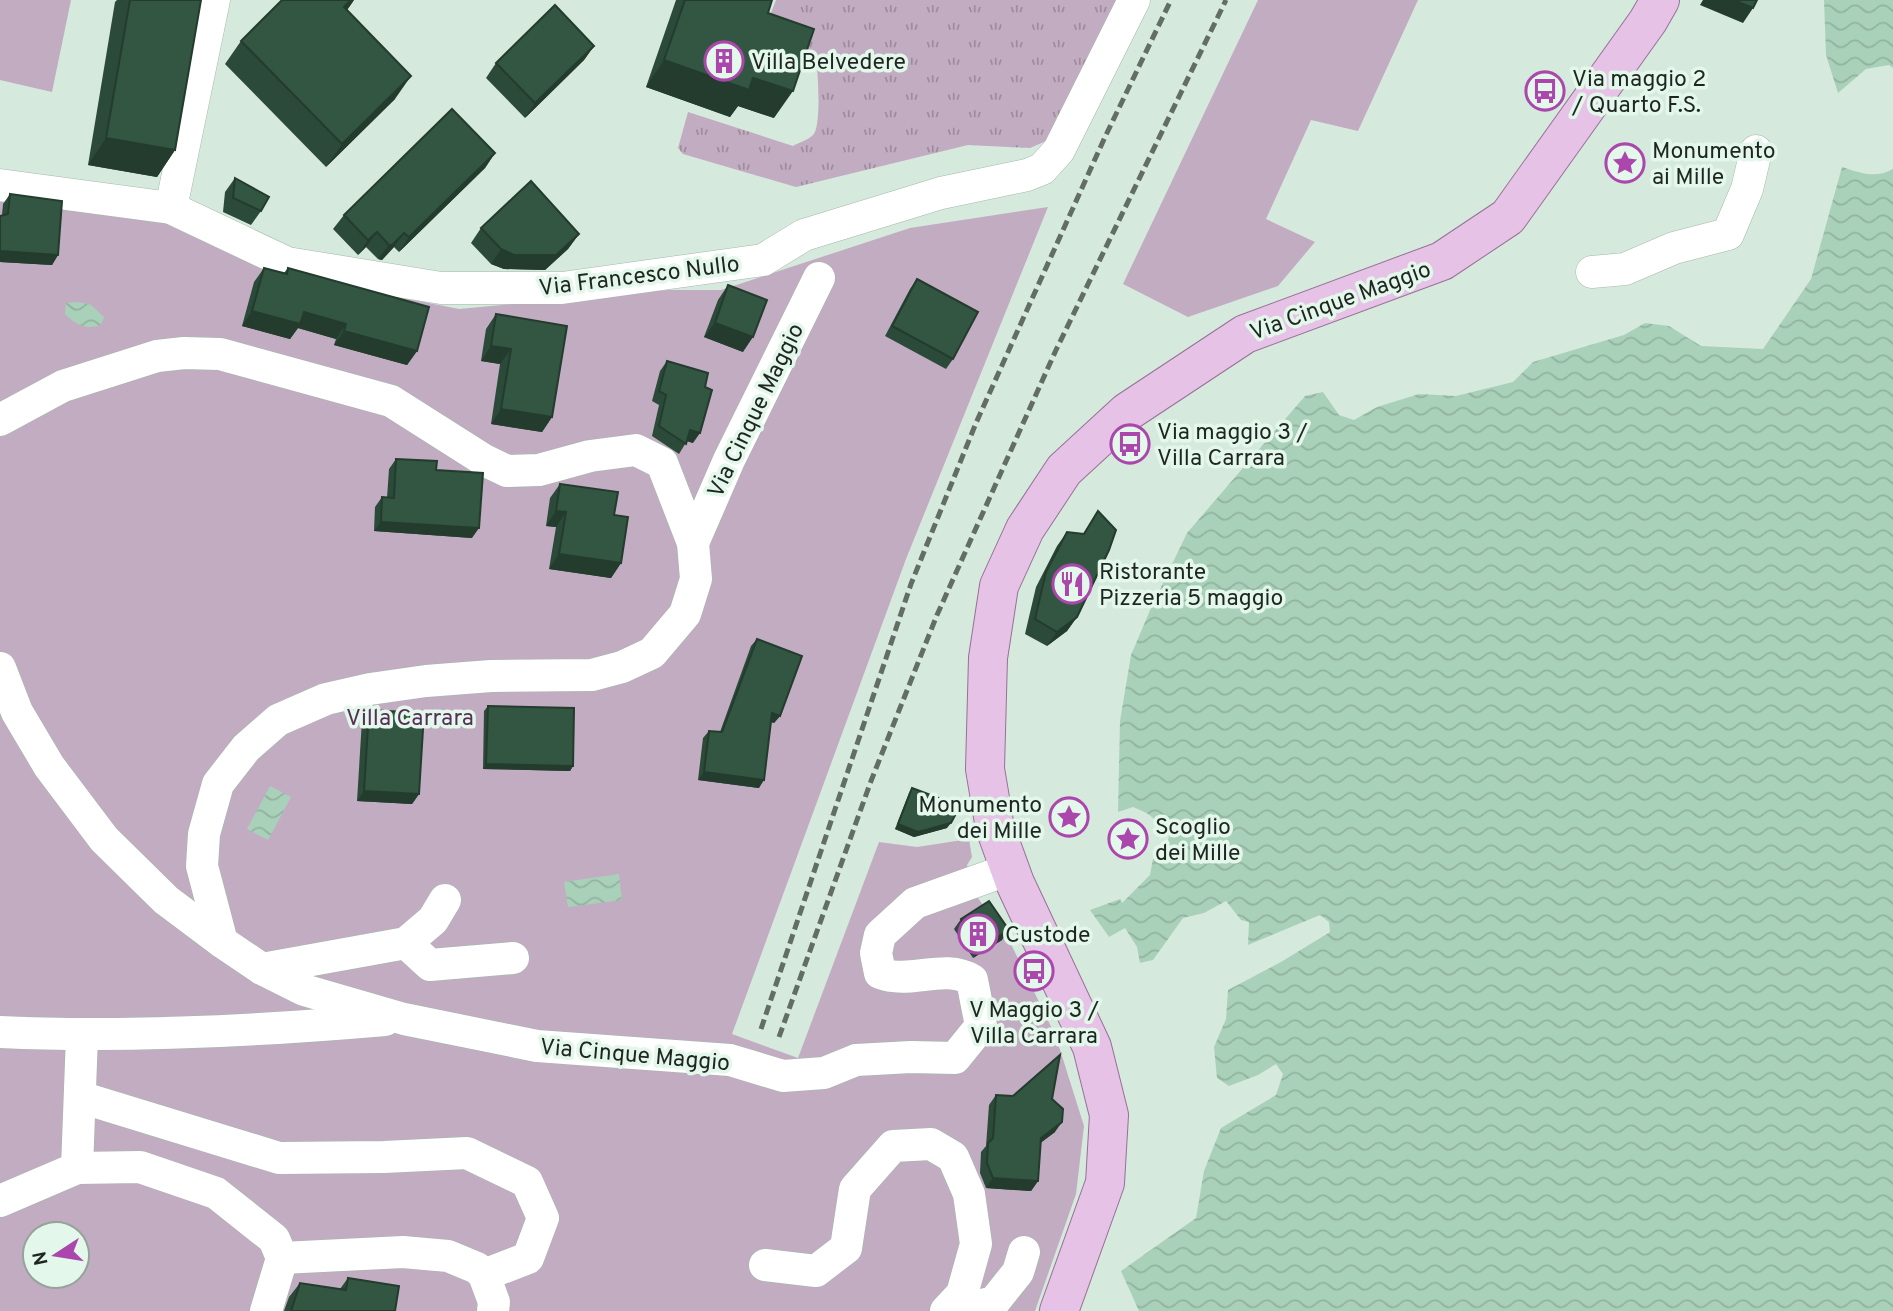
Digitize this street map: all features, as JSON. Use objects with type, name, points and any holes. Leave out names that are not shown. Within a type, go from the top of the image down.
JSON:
[{"type":"main road","name":"Via Cinque Maggio","points":[[1059,1311],[1105,1183],[1109,1115],[1092,1047],[1010,869],[995,828],[985,769],[988,658],[999,586],[1025,529],[1064,470],[1127,412],[1245,334],[1443,261],[1508,217],[1648,21],[1660,0]]},
{"type":"street","points":[[172,208],[214,0]]},
{"type":"street","name":"Via Francesco Nullo","points":[[0,185],[172,208],[287,263],[441,288],[562,288],[763,260],[804,234],[941,193],[1027,175],[1042,169],[1059,150],[1134,0]]},
{"type":"street","points":[[1592,272],[1625,269],[1674,248],[1728,234],[1747,189],[1756,151]]},
{"type":"street","name":"Via Cinque Maggio","points":[[693,542],[729,460],[819,278]]},
{"type":"street","name":"Via Cinque Maggio","points":[[0,420],[63,386],[157,356],[184,352],[220,354],[391,401],[484,460],[507,471],[539,470],[590,456],[636,450],[662,463],[693,542],[696,579],[685,614],[652,653],[622,667],[592,674],[491,676],[393,686],[326,699],[278,720],[246,748],[218,784],[204,834],[202,866],[222,942]]},
{"type":"street","name":"Via Cinque Maggio","points":[[0,668],[17,712],[49,766],[104,839],[166,900],[222,942],[262,969],[304,990],[404,1019],[537,1046],[730,1060],[783,1076],[824,1073],[856,1060],[956,1058],[981,1026],[972,980],[961,973],[893,978],[880,973],[876,953],[880,935],[915,903],[1010,869]]},
{"type":"street","points":[[262,969],[406,943],[433,920],[445,900]]},
{"type":"street","points":[[406,943],[430,965],[513,958]]},
{"type":"street","name":"Via Cinque Maggio","points":[[0,1032],[82,1036],[301,1027],[404,1019]]},
{"type":"street","points":[[78,1168],[82,1036]]},
{"type":"street","points":[[80,1097],[279,1158],[467,1153],[527,1182],[543,1218],[528,1258],[484,1275]]},
{"type":"street","points":[[765,1265],[816,1271],[846,1248],[855,1189],[893,1146],[930,1144],[953,1157],[969,1194],[976,1244],[962,1294],[946,1311]]},
{"type":"street","points":[[0,1201],[78,1168],[140,1167],[216,1193],[274,1239],[282,1258],[266,1311]]},
{"type":"street","points":[[282,1258],[403,1252],[448,1255],[477,1268],[484,1275],[494,1302],[493,1311]]},
{"type":"street","points":[[956,1311],[995,1303],[1018,1272],[1024,1252]]},
{"type":"green space","points":[[0,0],[71,0],[52,92],[0,80]]},
{"type":"green space","points":[[776,0],[1118,0],[1046,141],[1030,148],[968,145],[796,187],[683,154],[678,148],[688,112],[793,146],[813,135],[818,120],[815,52],[761,38]]},
{"type":"green space","points":[[1258,0],[1418,0],[1358,131],[1311,120],[1266,219],[1315,242],[1278,286],[1188,317],[1123,284]]},
{"type":"green space","name":"Villa Carrara","points":[[0,196],[158,220],[267,271],[459,309],[668,290],[721,290],[910,228],[1048,207],[906,559],[732,1034],[798,1058],[879,842],[917,847],[969,839],[972,857],[967,865],[975,894],[1010,942],[1056,1037],[1084,1126],[1076,1194],[1035,1311],[0,1311]]},
{"type":"water","points":[[1824,0],[1893,0],[1893,68],[1889,65],[1866,69],[1838,93],[1826,55]]},
{"type":"water","points":[[1842,167],[1874,174],[1893,169],[1893,1311],[1139,1311],[1121,1271],[1196,1218],[1204,1171],[1221,1128],[1276,1095],[1283,1074],[1276,1064],[1258,1075],[1229,1086],[1217,1078],[1214,1047],[1226,1019],[1228,990],[1330,932],[1329,922],[1320,915],[1248,945],[1249,922],[1241,920],[1226,901],[1204,913],[1183,918],[1153,960],[1140,963],[1137,947],[1125,928],[1109,937],[1090,910],[1120,899],[1122,903],[1150,875],[1153,859],[1166,848],[1169,836],[1162,832],[1157,835],[1154,820],[1143,811],[1133,807],[1118,812],[1120,721],[1131,655],[1187,533],[1305,396],[1323,392],[1339,415],[1354,420],[1377,407],[1419,394],[1456,396],[1513,382],[1533,362],[1624,335],[1645,323],[1669,326],[1701,346],[1763,349],[1811,279]]},
{"type":"water","points":[[66,303],[90,304],[104,317],[101,325],[82,326],[65,314]]},
{"type":"water","points":[[270,786],[291,797],[268,840],[247,829]]},
{"type":"water","points":[[619,874],[622,900],[568,907],[564,882]]},
{"type":"building","points":[[130,0],[201,0],[175,150],[106,138]]},
{"type":"building","points":[[282,0],[351,0],[344,7],[411,76],[342,144],[241,41]]},
{"type":"building","name":"Villa Belvedere","points":[[685,0],[772,0],[768,13],[814,29],[793,91],[753,78],[749,90],[664,60]]},
{"type":"building","points":[[1734,0],[1757,0],[1753,8]]},
{"type":"building","points":[[555,5],[594,46],[535,103],[496,63]]},
{"type":"building","points":[[452,109],[495,153],[409,237],[404,233],[389,245],[377,232],[368,240],[344,215]]},
{"type":"building","points":[[235,178],[269,197],[261,211],[233,198]]},
{"type":"building","points":[[531,181],[579,234],[556,255],[514,255],[501,249],[481,228]]},
{"type":"building","points":[[10,194],[62,201],[58,255],[0,251],[0,216],[8,214]]},
{"type":"building","points":[[264,268],[287,274],[288,268],[429,307],[417,351],[344,331],[346,324],[304,312],[300,324],[252,311]]},
{"type":"building","points":[[917,279],[978,312],[953,359],[892,326]]},
{"type":"building","points":[[728,285],[767,300],[753,337],[715,323]]},
{"type":"building","points":[[496,314],[567,326],[552,417],[501,409],[511,349],[491,346]]},
{"type":"building","points":[[667,361],[708,373],[705,387],[712,390],[700,433],[690,430],[686,444],[659,426],[666,395],[659,391]]},
{"type":"building","points":[[396,459],[437,461],[436,470],[483,473],[479,528],[381,522],[382,497],[394,498]]},
{"type":"building","points":[[560,484],[618,492],[614,515],[628,517],[621,563],[559,554],[566,512],[556,511]]},
{"type":"building","points":[[1098,511],[1116,530],[1077,617],[1057,632],[1035,619],[1046,572],[1067,532],[1084,534]]},
{"type":"building","points":[[757,639],[802,656],[780,716],[772,713],[764,780],[704,772],[709,731],[722,732]]},
{"type":"building","points":[[488,706],[574,708],[573,766],[486,764]]},
{"type":"building","points":[[369,710],[424,713],[419,794],[364,791]]},
{"type":"building","points":[[912,788],[960,806],[951,823],[918,832],[898,824]]},
{"type":"building","points":[[989,901],[1009,930],[980,948],[961,919]]},
{"type":"building","points":[[1060,1055],[1052,1099],[1063,1109],[1062,1122],[1041,1138],[1038,1181],[993,1178],[987,1163],[988,1143],[993,1138],[996,1095],[1013,1096]]},
{"type":"building","points":[[348,1278],[399,1286],[395,1311],[291,1311],[300,1283],[346,1290]]},
{"type":"railway","points":[[761,1029],[911,584],[976,423],[1105,137],[1171,0]]},
{"type":"railway","points":[[779,1037],[871,781],[937,615],[1056,350],[1226,0]]},
{"type":"place","name":"Villa Belvedere","points":[[724,61]]},
{"type":"place","name":"Via maggio 2 / Quarto F.S.","points":[[1545,91]]},
{"type":"place","name":"Monumento ai Mille","points":[[1625,163]]},
{"type":"place","name":"Via maggio 3 / Villa Carrara","points":[[1130,444]]},
{"type":"place","name":"Ristorante Pizzeria 5 maggio","points":[[1072,584]]},
{"type":"place","name":"Monumento dei Mille","points":[[1069,817]]},
{"type":"place","name":"Scoglio dei Mille","points":[[1128,839]]},
{"type":"place","name":"Custode","points":[[978,934]]},
{"type":"place","name":"V Maggio 3 / Villa Carrara","points":[[1034,971]]}]
